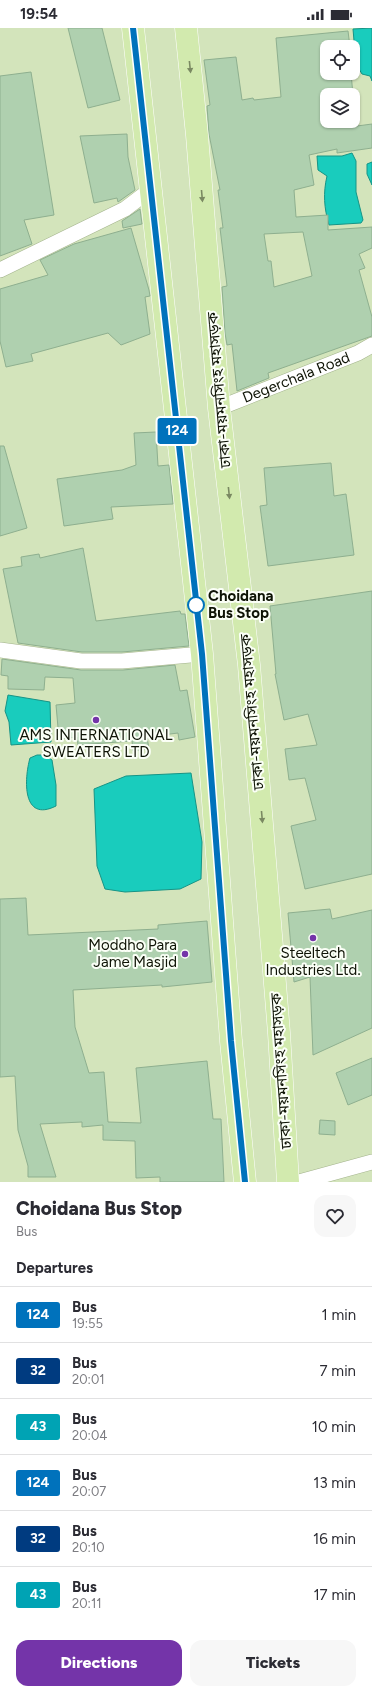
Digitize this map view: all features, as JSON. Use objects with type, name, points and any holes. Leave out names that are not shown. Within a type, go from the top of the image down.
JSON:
[{"type":"highway","points":[[133,28],[202,654],[231,1041],[245,1182]]},
{"type":"highway","name":"ঢাকা-ময়মনসিংহ মহাসড়ক","points":[[186,28],[197,135],[219,408],[249,665],[279,1032],[288,1182]]},
{"type":"street","points":[[0,270],[125,209],[150,190]]},
{"type":"street","name":"Degerchala Road","points":[[219,408],[358,353],[372,345]]},
{"type":"street","points":[[0,650],[81,661],[122,661],[202,654]]},
{"type":"street","points":[[299,1182],[372,1162]]},
{"type":"water","points":[[372,28],[372,81],[370,76],[362,74],[360,71],[360,40],[354,40],[353,29]]},
{"type":"water","points":[[352,153],[356,161],[356,192],[363,220],[361,223],[329,225],[325,200],[327,176],[318,170],[317,156],[342,156]]},
{"type":"water","points":[[372,162],[372,185],[367,174],[367,164]]},
{"type":"water","points":[[8,695],[50,702],[51,742],[11,745],[9,722],[5,711]]},
{"type":"water","points":[[37,755],[45,755],[52,760],[56,785],[56,806],[45,810],[37,809],[31,804],[28,796],[28,767],[30,758]]},
{"type":"water","points":[[191,773],[202,842],[201,879],[180,889],[125,892],[105,889],[97,866],[94,789],[126,776]]},
{"type":"building","points":[[68,28],[102,28],[120,100],[88,108]]},
{"type":"building","points":[[348,31],[349,40],[320,40],[320,80],[352,80],[352,88],[320,88],[320,128],[360,128],[360,126],[372,124],[372,148],[337,153],[337,149],[309,155],[314,185],[294,190],[296,217],[328,215],[328,230],[372,227],[372,248],[359,254],[365,268],[359,270],[372,317],[372,336],[268,373],[269,378],[237,391],[232,344],[227,345],[225,333],[222,287],[227,286],[220,228],[223,228],[218,190],[220,190],[209,134],[207,106],[210,105],[204,60],[236,57],[242,100],[281,97],[276,38]],"holes":[[[303,232],[312,276],[274,287],[271,261],[268,261],[264,234]]]},
{"type":"building","points":[[31,72],[54,215],[24,220],[32,244],[0,256],[0,76]]},
{"type":"building","points":[[127,134],[128,157],[135,190],[118,202],[117,198],[94,203],[80,136]]},
{"type":"building","points":[[140,209],[142,224],[123,228],[122,221]]},
{"type":"building","points":[[131,228],[149,290],[150,296],[145,297],[150,334],[121,345],[108,333],[31,354],[33,361],[6,367],[0,341],[0,289],[48,275],[40,260],[74,244]]},
{"type":"building","points":[[156,432],[158,466],[169,465],[173,504],[111,507],[113,519],[64,526],[57,479],[122,470],[136,465],[134,433]]},
{"type":"building","points":[[0,446],[4,446],[27,528],[0,536]]},
{"type":"building","points":[[331,463],[334,496],[346,494],[354,555],[268,566],[260,506],[267,505],[264,468]]},
{"type":"building","points":[[83,548],[96,621],[180,611],[181,614],[185,614],[189,646],[122,652],[82,652],[18,643],[3,569],[22,566],[21,557],[39,554],[40,558]]},
{"type":"building","points":[[372,591],[372,874],[305,889],[291,826],[316,820],[305,778],[289,780],[285,749],[317,745],[308,714],[284,720],[275,674],[270,606]]},
{"type":"building","points":[[2,659],[81,670],[123,670],[175,665],[180,691],[187,690],[195,737],[179,740],[178,733],[147,737],[149,749],[133,751],[132,741],[78,745],[77,737],[59,739],[56,705],[75,703],[73,678],[45,677],[44,690],[8,689],[8,676],[1,675]]},
{"type":"building","points":[[26,898],[28,935],[158,929],[158,925],[207,921],[212,982],[162,987],[162,985],[73,990],[75,1027],[89,1073],[104,1072],[108,1122],[141,1123],[136,1068],[207,1061],[213,1119],[221,1119],[224,1182],[160,1182],[160,1177],[136,1178],[135,1141],[103,1140],[103,1125],[82,1127],[82,1122],[40,1124],[56,1177],[28,1177],[28,1166],[18,1130],[15,1076],[0,1077],[0,899]]},
{"type":"building","points":[[330,909],[332,919],[372,910],[372,1028],[313,1055],[310,977],[294,982],[288,913]]},
{"type":"building","points":[[372,1058],[372,1095],[348,1105],[336,1073]]},
{"type":"building","points":[[320,1120],[335,1121],[335,1135],[319,1134]]},
{"type":"bus line","name":"124","points":[[133,28],[202,654],[231,1041],[245,1182]]},
{"type":"place","name":"Choidana Bus Stop","points":[[196,605]]},
{"type":"place","name":"AMS INTERNATIONAL SWEATERS LTD","points":[[96,720]]},
{"type":"place","name":"Steeltech Industries Ltd.","points":[[313,938]]},
{"type":"place","name":"Moddho Para Jame Masjid","points":[[185,954]]}]
